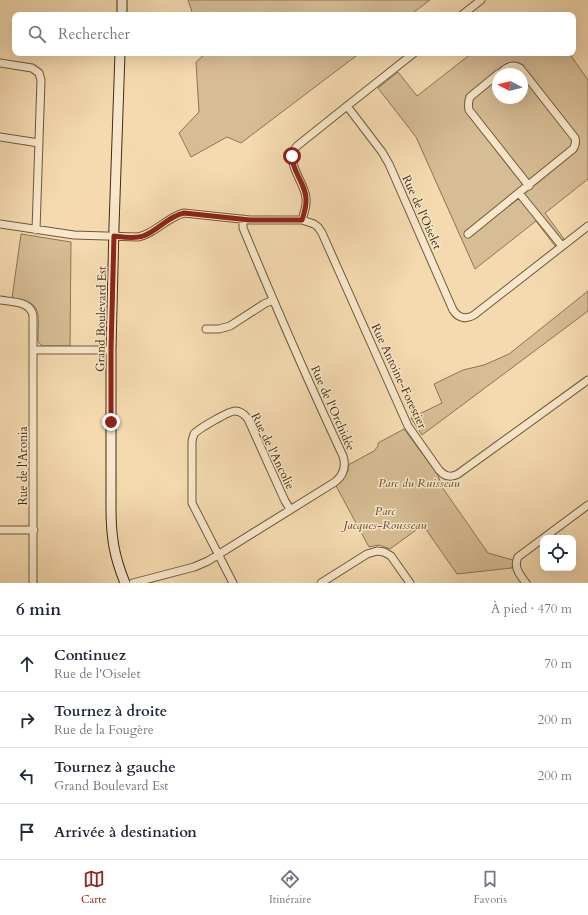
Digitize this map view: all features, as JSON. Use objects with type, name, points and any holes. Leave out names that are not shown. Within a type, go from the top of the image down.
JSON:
[{"type":"street","points":[[122,0],[122,12]]},
{"type":"street","points":[[466,12],[481,0]]},
{"type":"street","name":"Grand Boulevard Est","points":[[120,56],[111,350],[111,527],[115,553],[124,583]]},
{"type":"street","points":[[0,224],[74,236],[114,236],[138,238],[184,213],[243,219],[302,220],[306,207],[306,194],[292,160],[293,151],[297,146],[410,56]]},
{"type":"street","points":[[0,63],[32,68],[40,75],[36,230]]},
{"type":"street","points":[[506,68],[508,66],[517,66],[520,68]]},
{"type":"street","points":[[468,234],[529,186],[576,146],[575,138],[528,78]]},
{"type":"street","points":[[492,79],[470,97],[468,101],[469,110],[529,186]]},
{"type":"street","name":"Rue de l'Oiselet","points":[[347,106],[382,152],[389,164],[453,310],[460,316],[466,318],[474,315],[588,226]]},
{"type":"street","points":[[0,137],[39,143]]},
{"type":"street","points":[[519,193],[562,246]]},
{"type":"street","name":"Rue de l'Orchidée","points":[[133,583],[203,563],[337,480],[342,474],[345,464],[343,456],[273,300],[243,228],[243,219]]},
{"type":"street","name":"Rue Antoine-Forestier","points":[[302,220],[312,223],[321,230],[408,426],[444,475],[450,477],[456,475],[588,380]]},
{"type":"street","name":"Rue de l'Aronia","points":[[0,300],[27,305],[33,312],[34,316],[33,583]]},
{"type":"street","points":[[206,329],[220,329],[230,326],[264,304],[273,300]]},
{"type":"street","points":[[34,350],[111,350]]},
{"type":"street","name":"Rue de l'Ancolie","points":[[218,554],[192,501],[192,440],[194,434],[199,430],[230,412],[237,411],[243,414],[248,420],[290,509]]},
{"type":"street","points":[[526,583],[516,567],[516,561],[519,556],[588,505]]},
{"type":"street","points":[[0,530],[34,530]]},
{"type":"street","points":[[321,583],[367,554],[377,551],[387,554],[393,558],[410,583]]},
{"type":"street","points":[[218,554],[232,583]]},
{"type":"green space","points":[[188,0],[430,0],[414,12],[192,12]]},
{"type":"green space","points":[[203,56],[356,56],[241,143],[227,137],[191,157],[179,133],[199,112],[196,62]]},
{"type":"green space","points":[[468,56],[571,56],[588,80],[588,179],[545,213],[564,239],[555,246],[536,221],[475,269],[416,137],[378,88],[398,72],[417,96]]},
{"type":"green space","points":[[21,234],[71,242],[70,346],[43,346],[40,344],[38,341],[38,316],[34,306],[22,300],[12,298]]},
{"type":"green space","points":[[588,291],[588,311],[422,435],[411,418],[442,403],[434,384],[463,370],[484,365],[509,354]]},
{"type":"green space","points":[[404,429],[438,475],[442,487],[488,553],[513,560],[512,568],[457,574],[423,525],[390,549],[379,545],[369,547],[336,486],[348,471],[348,465],[374,451],[378,446],[378,443]]},
{"type":"route","points":[[111,422],[114,236],[138,238],[184,213],[250,220],[302,220],[306,205],[306,194],[292,162],[292,156]]},
{"type":"park label","name":"Parc du Ruisseau","points":[[419,483]]},
{"type":"park label","name":"Parc Jacques-Rousseau","points":[[385,518]]}]
